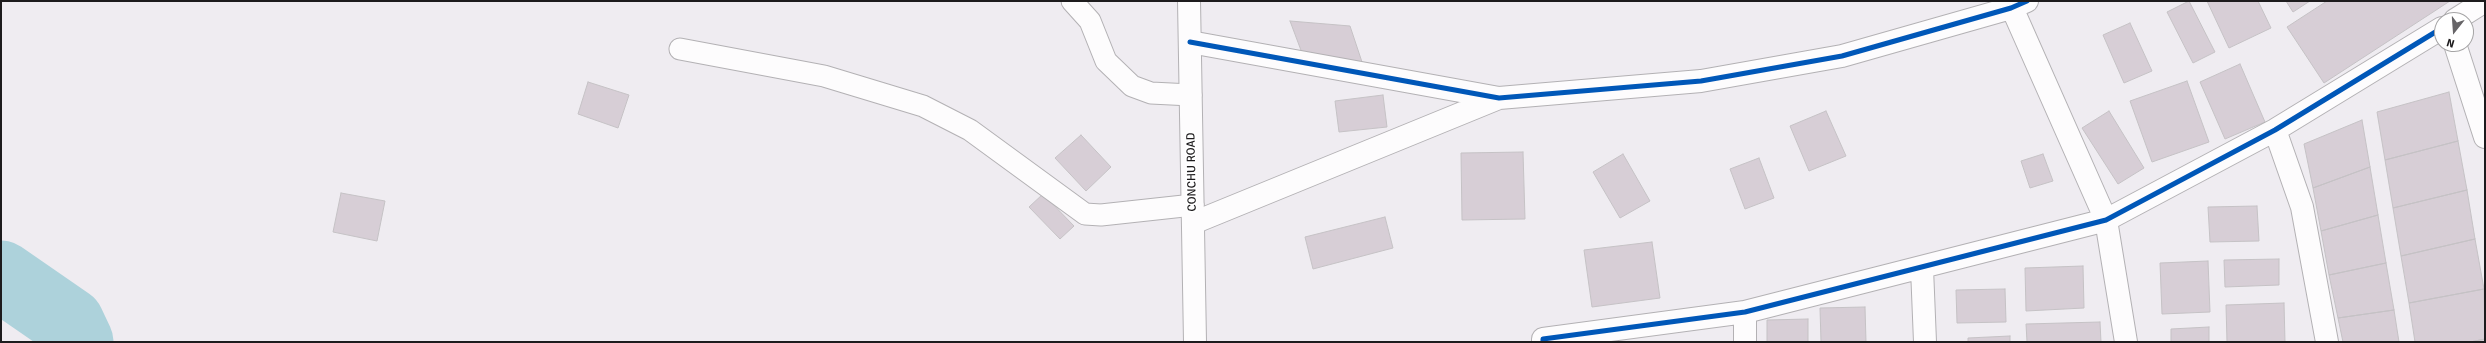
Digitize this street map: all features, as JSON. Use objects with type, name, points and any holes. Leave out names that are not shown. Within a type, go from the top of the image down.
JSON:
[{"type":"street","name":"CONCHU ROAD","points":[[1189,1],[1195,342]]},
{"type":"street","points":[[2468,12],[2485,1]]},
{"type":"street","points":[[1190,42],[1499,98],[1701,81],[1842,56],[2015,3],[2106,220],[2126,342]]},
{"type":"street","points":[[1543,342],[1543,339],[1745,312],[2106,220],[2275,130],[2434,33]]},
{"type":"street","points":[[2458,52],[2485,137]]},
{"type":"street","points":[[1193,214],[1499,98]]},
{"type":"street","points":[[2275,130],[2302,207],[2327,342]]},
{"type":"street","points":[[1922,268],[1926,342]]},
{"type":"street","points":[[1745,312],[1745,342]]},
{"type":"lane","points":[[1072,1],[1090,21],[1106,61],[1132,86],[1151,93],[1191,95]]},
{"type":"lane","points":[[680,49],[824,76],[923,106],[970,130],[1085,214],[1193,214]]},
{"type":"building","points":[[2189,1],[2215,52],[2193,63],[2167,12]]},
{"type":"building","points":[[2207,1],[2258,1],[2271,28],[2229,48]]},
{"type":"building","points":[[2286,1],[2310,1],[2293,12]]},
{"type":"building","points":[[2327,1],[2450,1],[2324,83],[2287,27]]},
{"type":"building","points":[[1290,21],[1350,26],[1364,68],[1305,61]]},
{"type":"building","points":[[2130,23],[2152,71],[2124,83],[2103,35]]},
{"type":"building","points":[[2240,64],[2265,122],[2225,139],[2200,82]]},
{"type":"building","points":[[2187,81],[2209,142],[2152,162],[2130,101]]},
{"type":"building","points":[[588,82],[629,95],[618,128],[578,114]]},
{"type":"building","points":[[2449,92],[2458,141],[2385,160],[2377,112]]},
{"type":"building","points":[[1383,95],[1387,127],[1339,132],[1335,101]]},
{"type":"building","points":[[1826,111],[1846,156],[1809,171],[1790,126]]},
{"type":"building","points":[[2109,111],[2144,168],[2118,184],[2082,128]]},
{"type":"building","points":[[2362,120],[2370,167],[2313,188],[2304,144]]},
{"type":"building","points":[[1081,135],[1111,167],[1086,191],[1055,158]]},
{"type":"building","points":[[2458,141],[2467,190],[2393,208],[2385,160]]},
{"type":"building","points":[[1523,152],[1525,219],[1462,220],[1461,153]]},
{"type":"building","points":[[1623,154],[1650,201],[1620,218],[1593,172]]},
{"type":"building","points":[[2043,154],[2053,181],[2030,188],[2021,161]]},
{"type":"building","points":[[1759,158],[1774,198],[1745,209],[1730,169]]},
{"type":"building","points":[[2370,167],[2378,215],[2321,231],[2313,188]]},
{"type":"building","points":[[2467,190],[2475,239],[2401,256],[2393,208]]},
{"type":"building","points":[[341,193],[385,201],[377,241],[333,232]]},
{"type":"building","points":[[1043,194],[1074,226],[1060,239],[1029,207]]},
{"type":"building","points":[[2257,206],[2259,241],[2210,242],[2208,207]]},
{"type":"building","points":[[2378,215],[2386,263],[2329,275],[2321,231]]},
{"type":"building","points":[[1385,217],[1393,248],[1313,269],[1305,237]]},
{"type":"building","points":[[2475,239],[2484,289],[2409,303],[2401,256]]},
{"type":"building","points":[[1652,242],[1660,298],[1592,307],[1584,250]]},
{"type":"building","points":[[2279,259],[2279,285],[2225,287],[2224,260]]},
{"type":"building","points":[[2208,261],[2210,312],[2162,314],[2160,263]]},
{"type":"building","points":[[2386,263],[2394,310],[2338,318],[2329,275]]},
{"type":"building","points":[[2083,266],[2084,308],[2026,311],[2025,268]]},
{"type":"building","points":[[2005,289],[2006,322],[1957,323],[1956,290]]},
{"type":"building","points":[[2484,289],[2485,339],[2470,342],[2415,342],[2409,303]]},
{"type":"building","points":[[2284,303],[2285,342],[2227,342],[2226,305]]},
{"type":"building","points":[[1865,307],[1866,342],[1821,342],[1820,308]]},
{"type":"building","points":[[2394,310],[2399,342],[2343,342],[2338,318]]},
{"type":"building","points":[[1808,319],[1808,342],[1767,342],[1767,320]]},
{"type":"building","points":[[2100,322],[2101,342],[2027,342],[2026,324]]},
{"type":"building","points":[[2209,327],[2209,342],[2171,342],[2171,329]]},
{"type":"building","points":[[2010,336],[2010,342],[1968,342],[1968,338]]},
{"type":"building","points":[[2485,339],[2485,342],[2470,342]]},
{"type":"waterway","points":[[1,276],[69,323],[78,342]]},
{"type":"cycle path","points":[[1190,42],[1499,98],[1701,81],[1842,56],[2011,8],[2027,1]]},
{"type":"cycle path","points":[[1543,342],[1543,339],[1745,312],[2106,220],[2275,130],[2434,33]]}]
